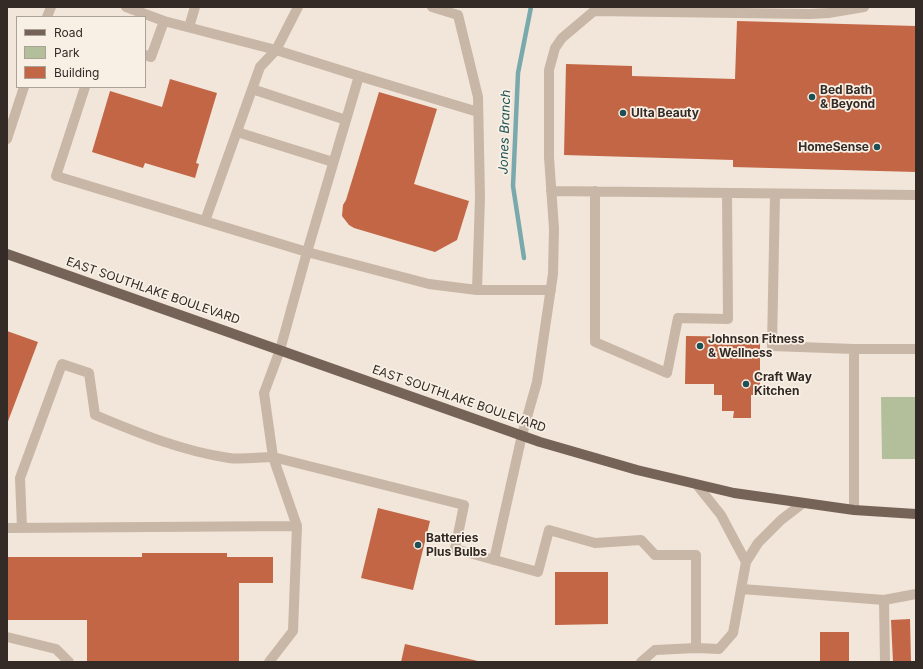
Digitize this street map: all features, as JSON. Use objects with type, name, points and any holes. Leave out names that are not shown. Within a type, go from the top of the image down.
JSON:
[{"type":"main road","name":"EAST SOUTHLAKE BOULEVARD","points":[[7,254],[522,435],[637,470],[734,493],[854,510],[916,514]]},
{"type":"street","points":[[126,7],[164,21],[276,50],[478,112]]},
{"type":"street","points":[[189,27],[195,7]]},
{"type":"street","points":[[205,222],[260,67],[276,50],[298,7]]},
{"type":"street","points":[[432,7],[458,15],[478,97],[480,197],[477,290]]},
{"type":"street","points":[[494,560],[522,435],[537,382],[551,290],[554,260],[549,158],[549,70],[551,58],[555,48],[562,38],[594,9],[810,14],[828,13],[864,7]]},
{"type":"street","points":[[146,55],[151,56],[164,21]]},
{"type":"street","points":[[269,662],[293,631],[297,526],[272,457],[264,393],[280,350],[307,252],[359,76]]},
{"type":"street","points":[[7,139],[24,88]]},
{"type":"street","points":[[85,88],[56,176],[307,252],[429,284],[477,290],[551,290]]},
{"type":"street","points":[[252,89],[346,120]]},
{"type":"street","points":[[237,132],[333,162]]},
{"type":"street","points":[[551,191],[916,195]]},
{"type":"street","points":[[595,191],[595,342],[667,373],[678,318],[728,318],[727,193]]},
{"type":"street","points":[[775,194],[772,346],[854,349],[916,348]]},
{"type":"street","points":[[854,349],[854,510]]},
{"type":"street","points":[[22,528],[20,478],[62,364],[89,373],[95,414],[155,440],[230,458],[272,457],[464,505],[455,549],[538,572],[549,530],[595,543],[641,540],[655,554],[696,555],[696,648]]},
{"type":"street","points":[[697,484],[720,515],[746,562]]},
{"type":"street","points":[[642,662],[655,650],[696,648],[719,649],[734,633],[746,562],[758,543],[781,520],[803,503]]},
{"type":"street","points":[[7,528],[297,526]]},
{"type":"street","points":[[742,589],[884,600],[916,594]]},
{"type":"street","points":[[884,600],[885,662]]},
{"type":"street","points":[[7,637],[56,650],[69,662]]},
{"type":"green space","points":[[881,397],[916,397],[916,459],[882,459]]},
{"type":"building","points":[[737,21],[916,26],[916,172],[733,167],[733,160],[564,155],[566,64],[632,66],[632,76],[735,79]]},
{"type":"building","points":[[170,79],[217,93],[196,163],[199,164],[195,178],[145,163],[143,168],[92,152],[110,91],[162,107]]},
{"type":"building","points":[[379,92],[437,109],[414,184],[469,201],[457,240],[435,252],[354,228],[349,225],[342,216],[343,205],[346,200]]},
{"type":"building","points":[[7,331],[38,342],[7,424]]},
{"type":"building","points":[[686,336],[760,337],[760,395],[751,395],[751,418],[733,418],[734,411],[722,411],[722,395],[714,395],[714,384],[685,384]]},
{"type":"building","points":[[378,508],[430,521],[413,590],[361,578]]},
{"type":"building","points":[[142,553],[227,553],[227,557],[273,557],[273,583],[239,583],[239,661],[87,661],[87,620],[7,620],[7,557],[142,557]]},
{"type":"building","points":[[555,572],[608,572],[608,624],[555,625]]},
{"type":"building","points":[[910,619],[911,662],[893,662],[891,620]]},
{"type":"building","points":[[820,632],[849,632],[849,662],[820,662]]},
{"type":"building","points":[[405,644],[478,661],[478,662],[401,662]]},
{"type":"waterway","name":"Jones Branch","points":[[524,258],[513,186],[518,73],[531,7]]},
{"type":"place","name":"Bed Bath & Beyond","points":[[812,97]]},
{"type":"place","name":"Ulta Beauty","points":[[623,113]]},
{"type":"place","name":"HomeSense","points":[[877,147]]},
{"type":"place","name":"Johnson Fitness & Wellness","points":[[700,346]]},
{"type":"place","name":"Craft Way Kitchen","points":[[746,384]]},
{"type":"place","name":"Batteries Plus Bulbs","points":[[418,545]]}]
